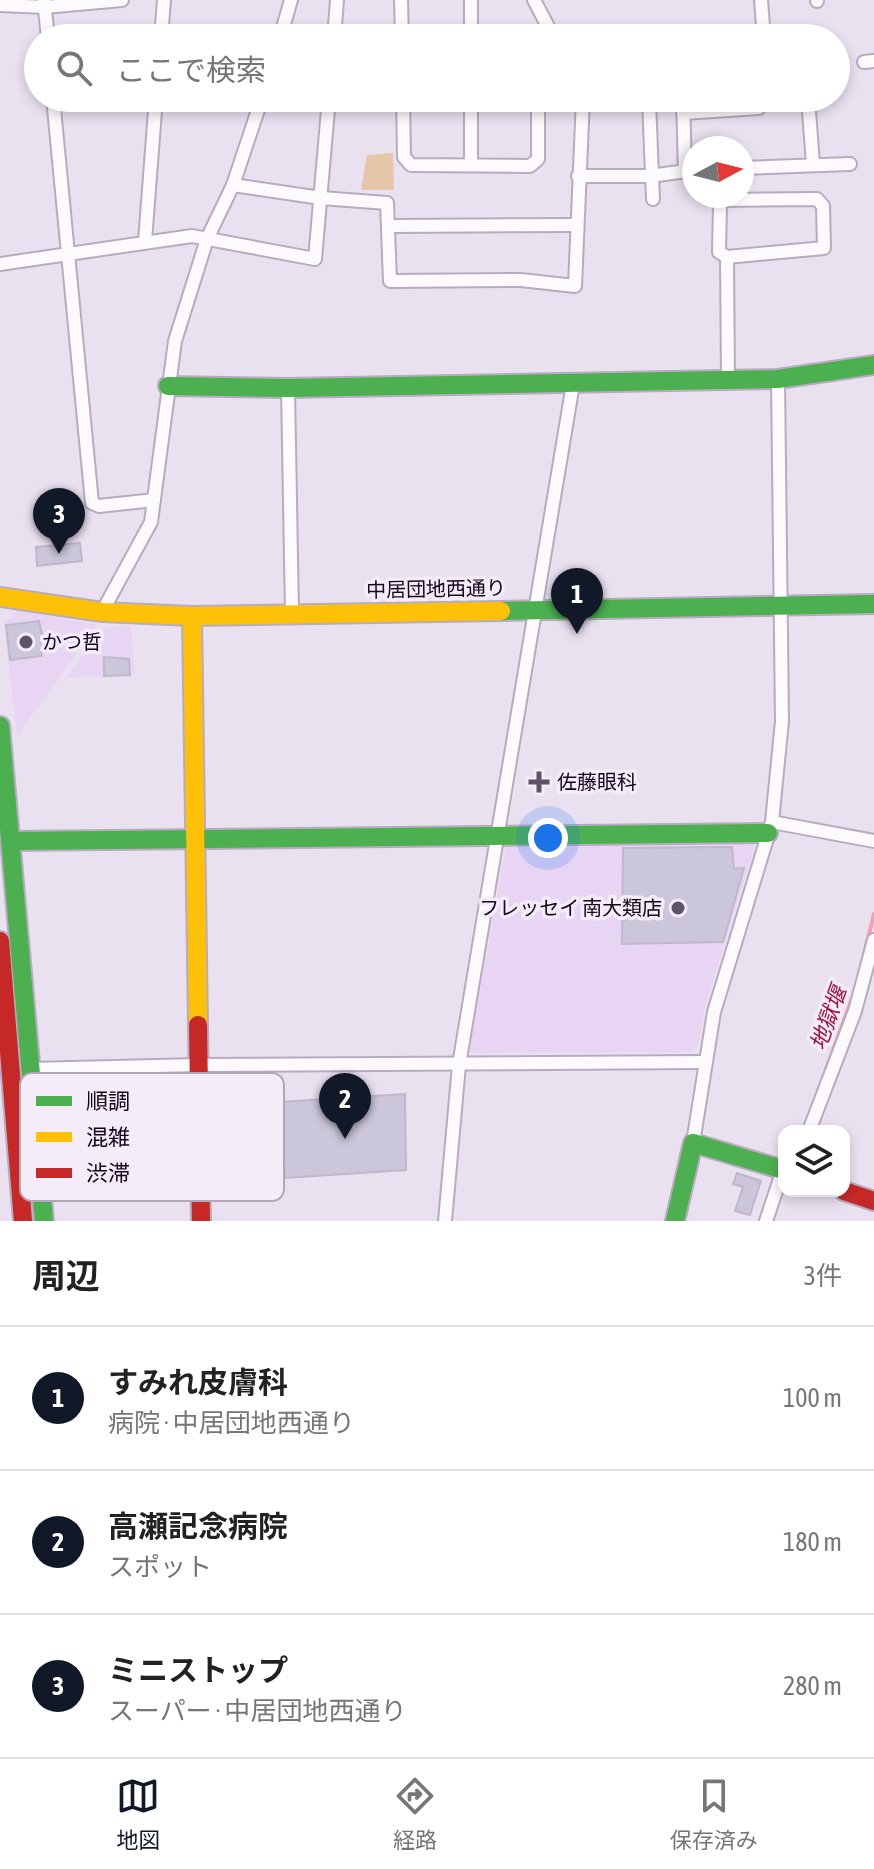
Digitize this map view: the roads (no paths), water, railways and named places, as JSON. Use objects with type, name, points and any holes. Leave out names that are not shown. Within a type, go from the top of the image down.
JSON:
[{"type":"main road","points":[[168,386],[288,388],[778,379],[874,365]]},
{"type":"main road","name":"中居団地西通り","points":[[0,597],[102,612],[192,616],[874,604]]},
{"type":"main road","points":[[192,616],[198,1073]]},
{"type":"main road","points":[[0,726],[11,841],[13,1069],[20,1103]]},
{"type":"main road","points":[[11,841],[497,838],[770,828]]},
{"type":"main road","points":[[0,941],[20,1175]]},
{"type":"main road","points":[[675,1221],[693,1143],[778,1168]]},
{"type":"main road","points":[[850,1193],[874,1201]]},
{"type":"main road","points":[[22,1201],[23,1221]]},
{"type":"main road","points":[[40,1201],[44,1221]]},
{"type":"main road","points":[[201,1201],[201,1221]]},
{"type":"street","points":[[162,24],[164,0]]},
{"type":"street","points":[[284,24],[291,0]]},
{"type":"street","points":[[335,24],[337,0]]},
{"type":"street","points":[[401,0],[402,24]]},
{"type":"street","points":[[471,0],[471,24]]},
{"type":"street","points":[[534,0],[547,24]]},
{"type":"street","points":[[761,0],[763,24]]},
{"type":"street","points":[[0,5],[113,1]]},
{"type":"street","points":[[45,3],[47,24]]},
{"type":"street","points":[[54,112],[92,503],[99,506],[154,500]]},
{"type":"street","points":[[145,241],[155,112]]},
{"type":"street","points":[[102,612],[151,522],[175,341],[207,239],[233,185],[257,112]]},
{"type":"street","points":[[0,264],[192,236],[315,259],[328,112]]},
{"type":"street","points":[[403,112],[404,157],[411,165],[530,166],[538,159],[538,112]]},
{"type":"street","points":[[471,112],[471,165]]},
{"type":"street","points":[[233,185],[321,198],[387,203],[390,281],[521,280],[575,286],[582,112]]},
{"type":"street","points":[[649,112],[653,199]]},
{"type":"street","points":[[686,136],[683,113],[698,112]]},
{"type":"street","points":[[809,112],[813,164]]},
{"type":"street","points":[[754,167],[850,164]]},
{"type":"street","points":[[578,176],[650,176],[682,172]]},
{"type":"street","points":[[817,199],[823,206],[824,248],[727,257],[719,252],[720,205],[725,200],[817,199]]},
{"type":"street","points":[[390,226],[576,225]]},
{"type":"street","points":[[727,257],[728,380]]},
{"type":"street","points":[[693,1143],[703,1062],[714,1012],[770,828],[782,721],[778,379]]},
{"type":"street","points":[[445,1221],[459,1065],[573,384]]},
{"type":"street","points":[[288,388],[292,613]]},
{"type":"street","points":[[770,828],[874,841]]},
{"type":"street","points":[[811,1125],[855,1011],[872,957],[874,940]]},
{"type":"street","points":[[13,1069],[703,1062]]},
{"type":"street","points":[[766,1221],[778,1187]]},
{"type":"waterway","name":"地獄堰","points":[[864,954],[874,914]]},
{"type":"waterway","name":"地獄堰","points":[[813,1105],[854,993]]},
{"type":"place","name":"ミニストップ","points":[[59,554]]},
{"type":"place","name":"すみれ皮膚科","points":[[577,634]]},
{"type":"place","name":"かつ哲","points":[[26,642]]},
{"type":"place","name":"佐藤眼科","points":[[539,782]]},
{"type":"place","name":"フレッセイ 南大類店","points":[[678,908]]},
{"type":"place","name":"高瀬記念病院","points":[[345,1139]]}]
